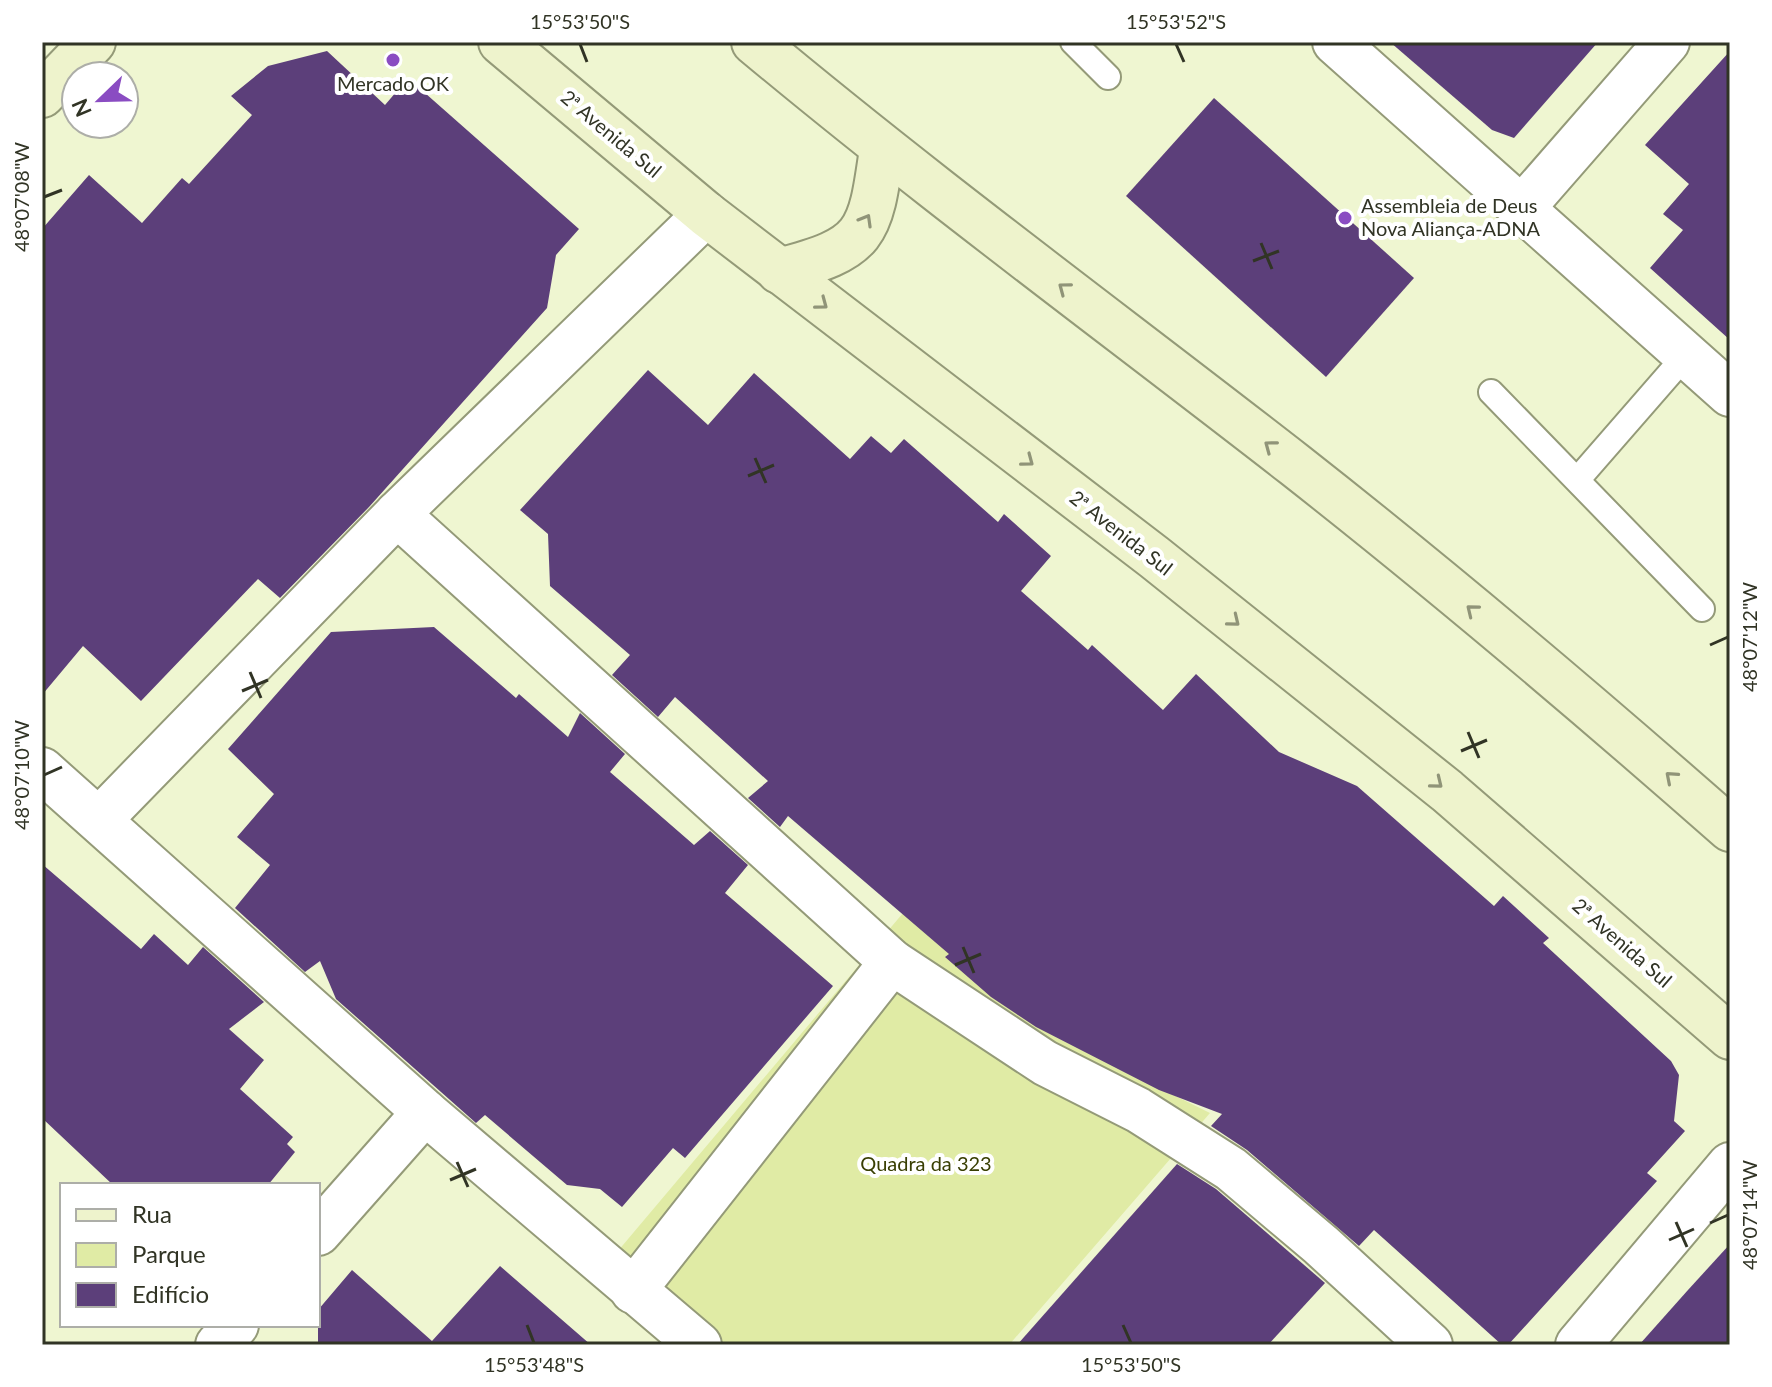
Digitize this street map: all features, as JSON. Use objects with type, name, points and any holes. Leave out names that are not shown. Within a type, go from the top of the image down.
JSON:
[{"type":"street","points":[[42,95],[93,42]]},
{"type":"street","name":"2ᵃ Avenida Sul","points":[[501,42],[706,214],[1154,557],[1447,791],[1730,1037]]},
{"type":"street","points":[[754,42],[882,149],[1297,467],[1596,711],[1730,829]]},
{"type":"street","points":[[1335,42],[1730,394]]},
{"type":"street","points":[[1523,207],[1667,42]]},
{"type":"street","points":[[779,271],[825,259],[852,242],[873,214],[882,149]]},
{"type":"street","points":[[100,819],[397,514],[706,214]]},
{"type":"street","points":[[397,514],[892,962],[1045,1063],[1138,1110],[1231,1169],[1321,1245],[1430,1345]]},
{"type":"street","points":[[42,770],[425,1112],[699,1345]]},
{"type":"street","points":[[633,1291],[892,962]]},
{"type":"street","points":[[320,1231],[425,1112]]},
{"type":"street","points":[[1578,1345],[1730,1165]]},
{"type":"street","points":[[218,1345],[234,1327]]},
{"type":"lane","points":[[1073,42],[1108,77]]},
{"type":"lane","points":[[1578,479],[1686,355]]},
{"type":"lane","points":[[1491,392],[1702,609]]},
{"type":"green space","name":"Quadra da 323","points":[[903,913],[1056,1037],[1210,1113],[1009,1345],[668,1345],[596,1277]]},
{"type":"building","points":[[1390,42],[1598,42],[1514,138],[1492,130]]},
{"type":"building","points":[[327,51],[385,105],[408,78],[579,229],[556,255],[547,308],[369,507],[280,598],[258,579],[141,701],[83,646],[42,695],[42,229],[89,175],[142,223],[182,178],[189,184],[252,115],[231,96],[268,66]]},
{"type":"building","points":[[1730,51],[1730,340],[1650,268],[1683,230],[1663,214],[1689,184],[1645,145]]},
{"type":"building","points":[[1214,98],[1414,278],[1326,377],[1126,196]]},
{"type":"building","points":[[648,370],[708,425],[754,373],[850,459],[871,436],[891,453],[904,439],[998,522],[1004,514],[1051,556],[1021,591],[1088,650],[1092,645],[1163,710],[1196,674],[1279,752],[1357,786],[1494,906],[1503,896],[1549,938],[1543,943],[1671,1061],[1679,1075],[1674,1121],[1685,1131],[1647,1173],[1657,1181],[1508,1345],[1502,1345],[1374,1230],[1359,1246],[1247,1150],[1211,1126],[1222,1114],[1159,1090],[1036,1027],[991,997],[945,957],[949,954],[788,816],[780,827],[748,798],[768,781],[675,697],[658,717],[612,675],[630,655],[550,586],[548,534],[520,510]]},
{"type":"building","points":[[434,627],[516,698],[519,694],[568,737],[580,713],[625,754],[610,772],[694,845],[710,831],[748,865],[725,893],[833,986],[685,1158],[673,1148],[622,1207],[600,1189],[567,1185],[485,1115],[476,1123],[336,999],[320,961],[305,972],[235,908],[270,865],[237,837],[274,794],[228,749],[331,632]]},
{"type":"building","points":[[42,864],[141,949],[154,934],[188,965],[203,947],[264,1002],[229,1029],[264,1060],[240,1089],[293,1137],[287,1144],[295,1152],[270,1183],[111,1183],[42,1118]]},
{"type":"building","points":[[1177,1164],[1216,1189],[1325,1283],[1268,1345],[1017,1345]]},
{"type":"building","points":[[1730,1244],[1730,1345],[1639,1345],[1688,1290]]},
{"type":"building","points":[[500,1266],[591,1345],[318,1345],[320,1308],[352,1270],[432,1341]]},
{"type":"place","name":"Mercado OK","points":[[393,60]]},
{"type":"place","name":"Assembleia de Deus Nova Aliança-ADNA","points":[[1345,218]]}]
